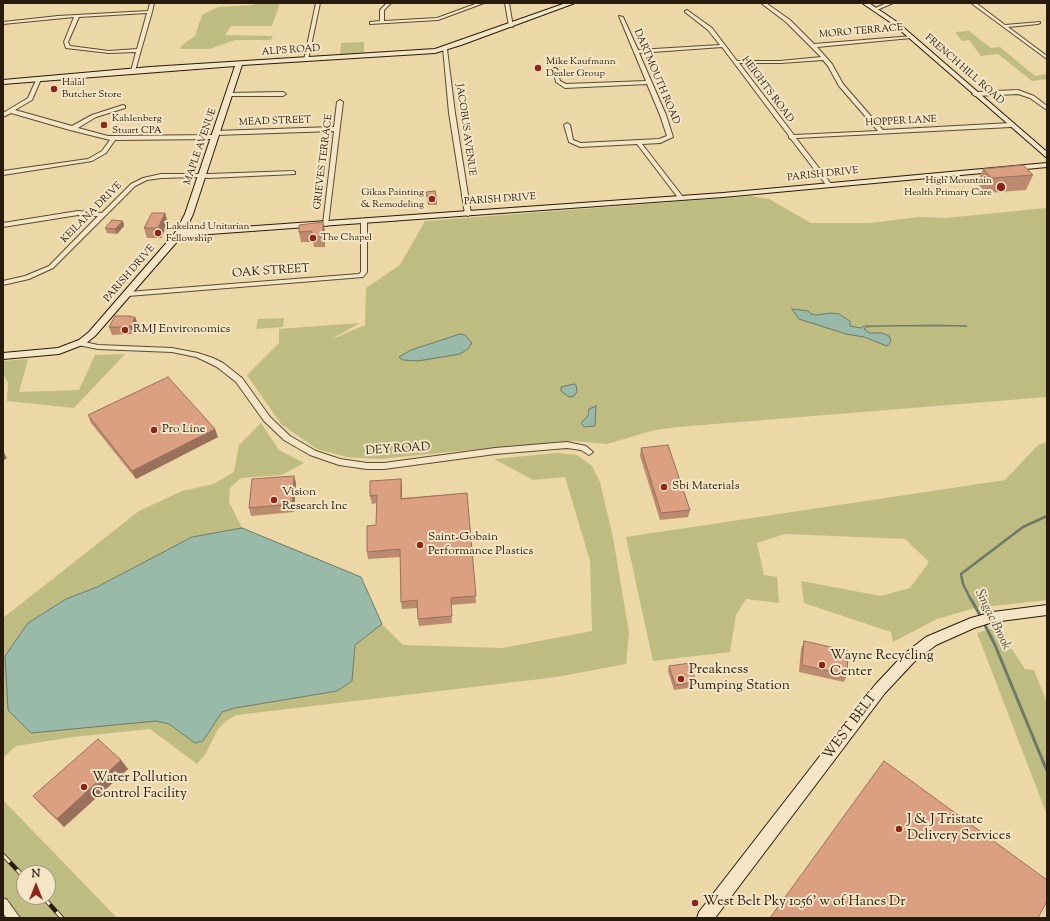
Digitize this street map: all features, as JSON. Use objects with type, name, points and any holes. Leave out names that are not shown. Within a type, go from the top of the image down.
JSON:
[{"type":"main road","name":"ALPS ROAD","points":[[3,82],[134,71],[426,52],[445,49],[572,3]]},
{"type":"main road","name":"FRENCH HILL ROAD","points":[[865,3],[895,23],[1047,156]]},
{"type":"main road","name":"MAPLE AVENUE","points":[[179,234],[189,214],[214,135],[239,64]]},
{"type":"main road","name":"PARISH DRIVE","points":[[3,356],[59,350],[80,343],[92,334],[179,234],[681,198],[1047,165]]},
{"type":"main road","name":"WEST BELT","points":[[705,918],[889,678],[919,649],[944,634],[971,623],[993,617],[1047,610]]},
{"type":"street","points":[[134,71],[152,3]]},
{"type":"street","points":[[306,60],[318,3]]},
{"type":"street","points":[[382,21],[382,10],[389,3]]},
{"type":"street","points":[[372,22],[438,19],[482,3]]},
{"type":"street","points":[[507,3],[511,26]]},
{"type":"street","points":[[764,3],[788,21],[824,58],[845,90],[882,132]]},
{"type":"street","points":[[875,9],[891,3]]},
{"type":"street","points":[[972,3],[1047,58]]},
{"type":"street","name":"HEIGHTS ROAD","points":[[687,11],[707,26],[829,185]]},
{"type":"street","points":[[3,23],[77,16],[150,12]]},
{"type":"street","points":[[77,16],[66,42],[68,47],[104,52],[139,50]]},
{"type":"street","name":"DARTMOUTH ROAD","points":[[620,17],[670,134],[670,137],[664,141],[638,142]]},
{"type":"street","points":[[1004,26],[1038,23]]},
{"type":"street","name":"MORO TERRACE","points":[[813,46],[911,37]]},
{"type":"street","points":[[636,52],[723,46]]},
{"type":"street","name":"JACOBUS AVENUE","points":[[445,49],[468,214]]},
{"type":"street","points":[[1038,52],[1047,51]]},
{"type":"street","points":[[734,62],[780,62],[824,58]]},
{"type":"street","points":[[555,69],[558,82],[565,86],[649,82]]},
{"type":"street","points":[[3,115],[30,99],[39,79]]},
{"type":"street","points":[[975,94],[1018,92],[1032,97],[1047,108]]},
{"type":"street","points":[[229,94],[283,94]]},
{"type":"street","name":"GRIEVES TERRACE","points":[[326,224],[340,102]]},
{"type":"street","points":[[72,129],[94,116],[122,107]]},
{"type":"street","name":"MEAD STREET","points":[[11,111],[72,129],[113,139],[336,129]]},
{"type":"street","points":[[567,125],[570,139],[576,144],[638,142],[681,198]]},
{"type":"street","name":"HOPPER LANE","points":[[791,137],[1011,125]]},
{"type":"street","points":[[3,173],[90,160],[104,152],[113,139]]},
{"type":"street","name":"KEILANA DRIVE","points":[[3,283],[27,278],[51,267],[133,185],[145,179],[161,176],[293,173]]},
{"type":"street","points":[[3,225],[78,213],[103,215]]},
{"type":"street","name":"OAK STREET","points":[[128,294],[358,277],[364,272],[364,221]]},
{"type":"street","name":"DEY ROAD","points":[[80,343],[98,347],[172,350],[198,355],[210,360],[239,380],[272,424],[287,438],[314,453],[339,462],[384,466],[495,451],[567,445],[582,448],[589,452]]},
{"type":"street","points":[[3,904],[14,918]]},
{"type":"shaded area","points":[[255,3],[280,3],[272,26],[231,26],[225,35],[273,36],[271,40],[235,40],[210,49],[180,49],[182,45],[195,36],[202,15],[218,7],[253,5]]},
{"type":"shaded area","points":[[969,31],[991,48],[1000,47],[1035,76],[1047,74],[1047,79],[1032,81],[998,54],[981,56],[969,40],[962,41],[955,32]]},
{"type":"shaded area","points":[[364,42],[364,54],[340,55],[341,43]]},
{"type":"shaded area","points":[[752,196],[769,199],[811,223],[870,223],[919,217],[946,218],[1046,208],[1047,397],[678,427],[655,430],[607,444],[574,441],[379,459],[347,457],[317,449],[281,424],[247,375],[279,343],[279,329],[360,323],[330,340],[365,325],[366,288],[400,265],[425,221]]},
{"type":"shaded area","points":[[792,309],[808,311],[811,314],[817,315],[831,313],[839,314],[850,321],[850,326],[861,328],[864,326],[938,325],[967,326],[879,326],[867,327],[864,329],[870,333],[882,333],[889,336],[891,341],[887,346],[864,337],[846,334],[799,319]]},
{"type":"shaded area","points":[[284,318],[283,327],[256,329],[258,319]]},
{"type":"shaded area","points":[[460,334],[465,335],[472,343],[468,349],[460,354],[418,361],[403,360],[399,357],[411,350]]},
{"type":"shaded area","points":[[125,354],[74,408],[7,401],[8,383],[3,373],[3,361],[28,359],[19,392],[79,390],[95,355]]},
{"type":"shaded area","points":[[574,384],[576,385],[577,392],[574,396],[569,397],[561,391],[561,387]]},
{"type":"shaded area","points":[[596,406],[595,426],[584,427],[581,423],[588,416],[589,409]]},
{"type":"shaded area","points":[[261,423],[279,450],[304,463],[282,475],[241,478],[230,488],[229,502],[242,528],[192,537],[97,587],[66,599],[28,623],[5,656],[8,710],[31,732],[156,721],[169,724],[195,743],[203,741],[222,712],[235,708],[337,691],[352,681],[355,645],[382,624],[403,645],[502,648],[592,631],[590,561],[565,477],[533,480],[494,459],[557,453],[577,455],[592,466],[600,482],[613,538],[629,632],[626,664],[557,677],[237,715],[227,720],[218,729],[206,753],[197,764],[150,729],[73,737],[16,746],[3,758],[3,618],[139,511],[182,491],[214,484],[234,472],[239,445]]},
{"type":"shaded area","points":[[1047,442],[1047,600],[975,608],[937,619],[893,642],[891,632],[804,603],[801,581],[881,596],[910,588],[929,562],[905,539],[785,534],[757,543],[764,575],[777,577],[779,603],[746,599],[736,615],[730,652],[653,661],[626,537],[1005,480],[1038,445]]},
{"type":"shaded area","points":[[242,528],[361,577],[382,624],[355,645],[352,681],[337,691],[235,708],[222,712],[203,741],[195,743],[169,724],[156,721],[31,733],[8,710],[5,656],[28,623],[66,599],[97,587],[192,537]]},
{"type":"shaded area","points":[[997,627],[1025,669],[1034,670],[1047,703],[1047,815],[977,633]]},
{"type":"shaded area","points":[[3,800],[117,918],[3,918]]},
{"type":"building","points":[[1023,165],[1033,175],[992,178],[983,169]]},
{"type":"building","points":[[435,191],[437,200],[428,200],[426,192]]},
{"type":"building","points":[[152,213],[165,213],[158,228],[144,228]]},
{"type":"building","points":[[112,220],[123,221],[115,229],[105,228]]},
{"type":"building","points":[[323,222],[323,237],[312,237],[312,231],[299,232],[299,225]]},
{"type":"building","points":[[115,316],[135,317],[130,327],[109,327]]},
{"type":"building","name":"Pro Line","points":[[168,377],[215,429],[132,471],[88,415]]},
{"type":"building","name":"Sbi Materials","points":[[668,445],[690,510],[661,513],[641,448]]},
{"type":"building","name":"Vision Research Inc","points":[[294,476],[292,504],[249,508],[252,479]]},
{"type":"building","name":"Saint-Gobain Performance Plastics","points":[[401,479],[401,499],[467,493],[476,596],[451,598],[452,616],[418,619],[417,600],[401,602],[400,549],[367,552],[367,526],[376,525],[377,495],[370,496],[370,481]]},
{"type":"building","name":"Wayne Recycling Center","points":[[804,641],[848,651],[847,675],[802,665]]},
{"type":"building","name":"Preakness Pumping Station","points":[[690,663],[696,682],[675,685],[669,666]]},
{"type":"building","name":"Water Pollution Control Facility","points":[[98,739],[121,760],[57,819],[33,796]]},
{"type":"building","name":"J & J Tristate Delivery Services","points":[[884,761],[1047,880],[1047,901],[1038,918],[770,918]]},
{"type":"waterway","name":"Singac Brook","points":[[971,600],[963,584],[961,574],[1023,527],[1047,516]]},
{"type":"waterway","name":"Singac Brook","points":[[971,599],[981,617]]},
{"type":"waterway","name":"Singac Brook","points":[[984,623],[995,645],[1047,771]]},
{"type":"railway","points":[[3,855],[16,869]]},
{"type":"railway","points":[[50,905],[62,918]]},
{"type":"place","name":"Mike Kaufmann Dealer Group","points":[[538,68]]},
{"type":"place","name":"Halal Butcher Store","points":[[54,89]]},
{"type":"place","name":"Kahlenberg Stuart CPA","points":[[104,125]]},
{"type":"place","name":"High Mountain Health Primary Care","points":[[1001,187]]},
{"type":"place","name":"Gikas Painting & Remodeling","points":[[432,199]]},
{"type":"place","name":"Lakeland Unitarian Fellowship","points":[[158,233]]},
{"type":"place","name":"The Chapel","points":[[313,238]]},
{"type":"place","name":"RMJ Environomics","points":[[125,330]]},
{"type":"place","name":"Pro Line","points":[[154,430]]},
{"type":"place","name":"Sbi Materials","points":[[664,487]]},
{"type":"place","name":"Vision Research Inc","points":[[274,500]]},
{"type":"place","name":"Saint-Gobain Performance Plastics","points":[[420,545]]},
{"type":"place","name":"Wayne Recycling Center","points":[[822,665]]},
{"type":"place","name":"Preakness Pumping Station","points":[[681,679]]},
{"type":"place","name":"Water Pollution Control Facility","points":[[84,787]]},
{"type":"place","name":"J & J Tristate Delivery Services","points":[[899,829]]},
{"type":"place","name":"West Belt Pky 1056' w of Hanes Dr","points":[[695,903]]}]
